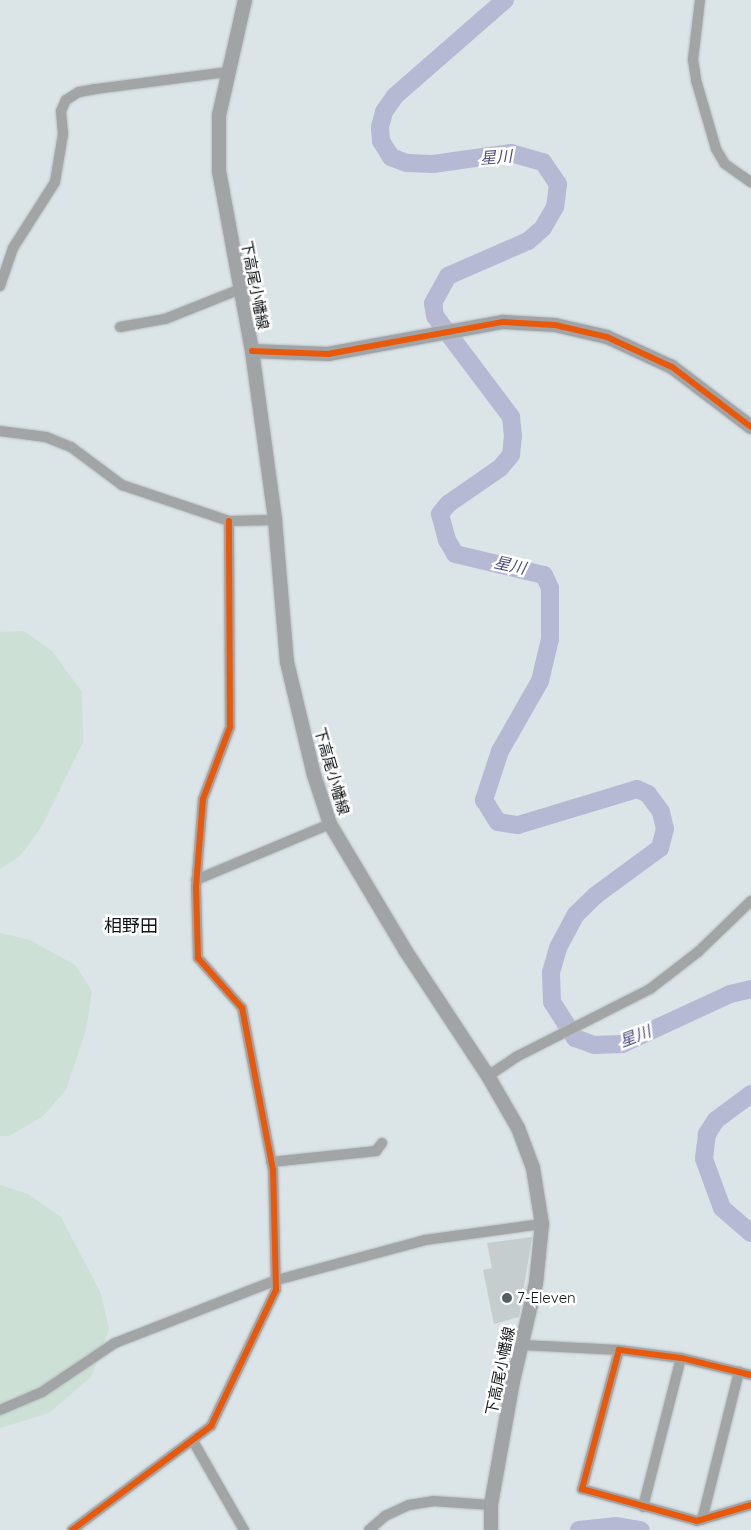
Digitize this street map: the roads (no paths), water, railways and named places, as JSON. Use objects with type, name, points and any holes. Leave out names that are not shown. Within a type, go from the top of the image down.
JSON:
[{"type":"main road","name":"下高尾小幡線","points":[[245,0],[227,72],[219,114],[219,171],[238,290],[252,350],[275,520],[287,662],[330,824],[405,950],[488,1076],[518,1128],[533,1168],[542,1224],[536,1283],[491,1505],[491,1530]]},
{"type":"main road","points":[[252,350],[328,354],[393,344],[503,322],[555,325],[607,337],[672,367],[751,427]]},
{"type":"street","points":[[700,0],[693,60],[696,80],[716,149],[725,164],[751,182]]},
{"type":"street","points":[[0,286],[13,248],[55,182],[63,134],[61,111],[66,100],[79,92],[96,89],[227,72]]},
{"type":"street","points":[[120,327],[165,319],[238,290]]},
{"type":"street","points":[[0,431],[54,440],[88,457],[122,486],[228,521],[275,520]]},
{"type":"street","points":[[72,1530],[211,1426],[276,1290],[271,1162],[242,1008],[198,958],[196,880],[203,799],[230,727],[228,521]]},
{"type":"street","points":[[196,880],[330,824]]},
{"type":"street","points":[[488,1076],[538,1047],[650,989],[698,952],[751,901]]},
{"type":"street","points":[[271,1162],[376,1152],[382,1143]]},
{"type":"street","points":[[0,1410],[50,1388],[115,1343],[277,1280],[425,1240],[542,1224]]},
{"type":"street","points":[[523,1345],[619,1350],[681,1358],[751,1375]]},
{"type":"street","points":[[619,1350],[582,1489],[613,1495],[643,1507],[702,1520],[751,1506]]},
{"type":"street","points":[[643,1507],[681,1358]]},
{"type":"street","points":[[702,1520],[739,1372]]},
{"type":"street","points":[[193,1441],[244,1530]]},
{"type":"street","points":[[369,1530],[385,1516],[409,1505],[433,1501],[491,1505]]},
{"type":"waterway","name":"星川","points":[[505,0],[395,96],[384,112],[380,127],[381,141],[391,157],[407,163],[433,164],[511,153],[543,162],[558,184],[555,207],[543,228],[528,241],[448,276],[433,303],[435,316],[511,417],[513,436],[511,455],[500,468],[448,504],[440,514],[447,540],[455,554],[544,575],[550,588],[550,639],[540,681],[500,751],[484,800],[498,822],[518,825],[637,789],[648,794],[661,812],[665,829],[660,848],[596,895],[576,914],[558,948],[551,973],[552,1002],[575,1038],[594,1045],[622,1044],[730,994],[751,989]]},
{"type":"waterway","name":"星川","points":[[751,1094],[716,1120],[707,1134],[704,1159],[722,1208],[751,1233]]},
{"type":"waterway","name":"星川","points":[[579,1530],[615,1526],[641,1530]]},
{"type":"place","name":"7-Eleven","points":[[507,1298]]},
{"type":"district","name":"相野田","points":[[131,926]]}]
